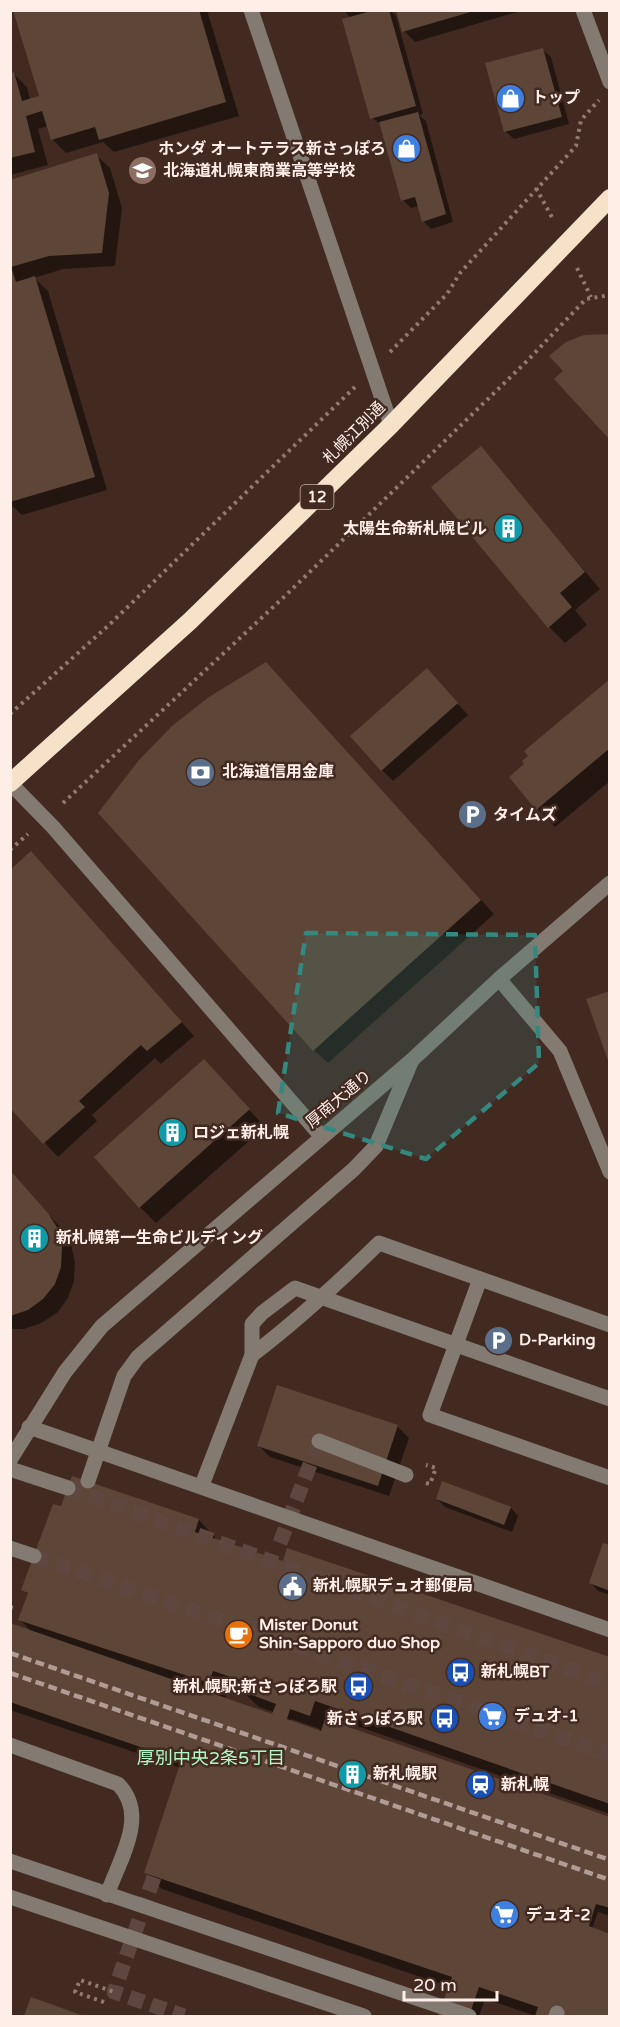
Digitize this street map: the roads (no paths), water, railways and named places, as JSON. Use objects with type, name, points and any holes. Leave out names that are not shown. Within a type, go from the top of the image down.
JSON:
[{"type":"highway","name":"札幌江別通","points":[[10,783],[190,621],[391,425],[609,198]]},
{"type":"street","points":[[251,10],[391,425]]},
{"type":"street","points":[[583,10],[609,82]]},
{"type":"street","points":[[10,783],[53,827],[322,1137]]},
{"type":"street","name":"厚南大通り","points":[[10,1460],[65,1372],[102,1326],[412,1060],[499,979],[609,883]]},
{"type":"street","points":[[499,979],[560,1051],[609,1172]]},
{"type":"street","points":[[88,1481],[124,1376],[138,1357],[354,1169],[376,1146],[412,1060]]},
{"type":"street","points":[[252,1355],[282,1333],[308,1308],[324,1298],[379,1243],[609,1325]]},
{"type":"street","points":[[480,1279],[430,1415],[609,1478]]},
{"type":"street","points":[[202,1485],[252,1355],[252,1324],[262,1313],[295,1288],[609,1399]]},
{"type":"street","points":[[29,1427],[202,1485],[511,1597],[609,1630]]},
{"type":"street","points":[[319,1441],[406,1475]]},
{"type":"street","points":[[10,1468],[68,1488]]},
{"type":"street","points":[[10,1548],[34,1556]]},
{"type":"street","points":[[10,1745],[118,1784],[128,1794],[134,1816],[107,1894]]},
{"type":"street","points":[[10,1861],[469,2016]]},
{"type":"street","points":[[10,1897],[363,2016]]},
{"type":"tunnel","points":[[280,1543],[319,1441]]},
{"type":"tunnel","points":[[68,1488],[610,1684]]},
{"type":"tunnel","points":[[34,1556],[610,1754]]},
{"type":"tunnel","points":[[154,1877],[114,1992],[184,2016]]},
{"type":"railway","points":[[10,1653],[610,1860]]},
{"type":"railway","points":[[10,1673],[610,1880]]},
{"type":"place","name":"トップ","points":[[511,98]]},
{"type":"place","name":"ホンダ オートテラス新さっぽろ","points":[[407,149]]},
{"type":"place","name":"北海道札幌東商業高等学校","points":[[142,171]]},
{"type":"place","name":"太陽生命新札幌ビル","points":[[508,529]]},
{"type":"place","name":"北海道信用金庫","points":[[201,772]]},
{"type":"place","name":"タイムズ","points":[[472,815]]},
{"type":"place","name":"ロジェ新札幌","points":[[172,1133]]},
{"type":"place","name":"新札幌第一生命ビルディング","points":[[35,1238]]},
{"type":"place","name":"D-Parking","points":[[498,1340]]},
{"type":"place","name":"新札幌駅デュオ郵便局","points":[[292,1586]]},
{"type":"place","name":"Mister Donut Shin-Sapporo duo Shop","points":[[238,1634]]},
{"type":"place","name":"新札幌BT","points":[[460,1672]]},
{"type":"place","name":"新札幌駅;新さっぽろ駅","points":[[358,1687]]},
{"type":"place","name":"デュオ-1","points":[[493,1716]]},
{"type":"place","name":"新さっぽろ駅","points":[[444,1719]]},
{"type":"place","name":"新札幌駅","points":[[352,1774]]},
{"type":"place","name":"新札幌","points":[[480,1785]]},
{"type":"place","name":"デュオ-2","points":[[505,1915]]},
{"type":"district","name":"厚別中央2条5丁目","points":[[211,1758]]}]
